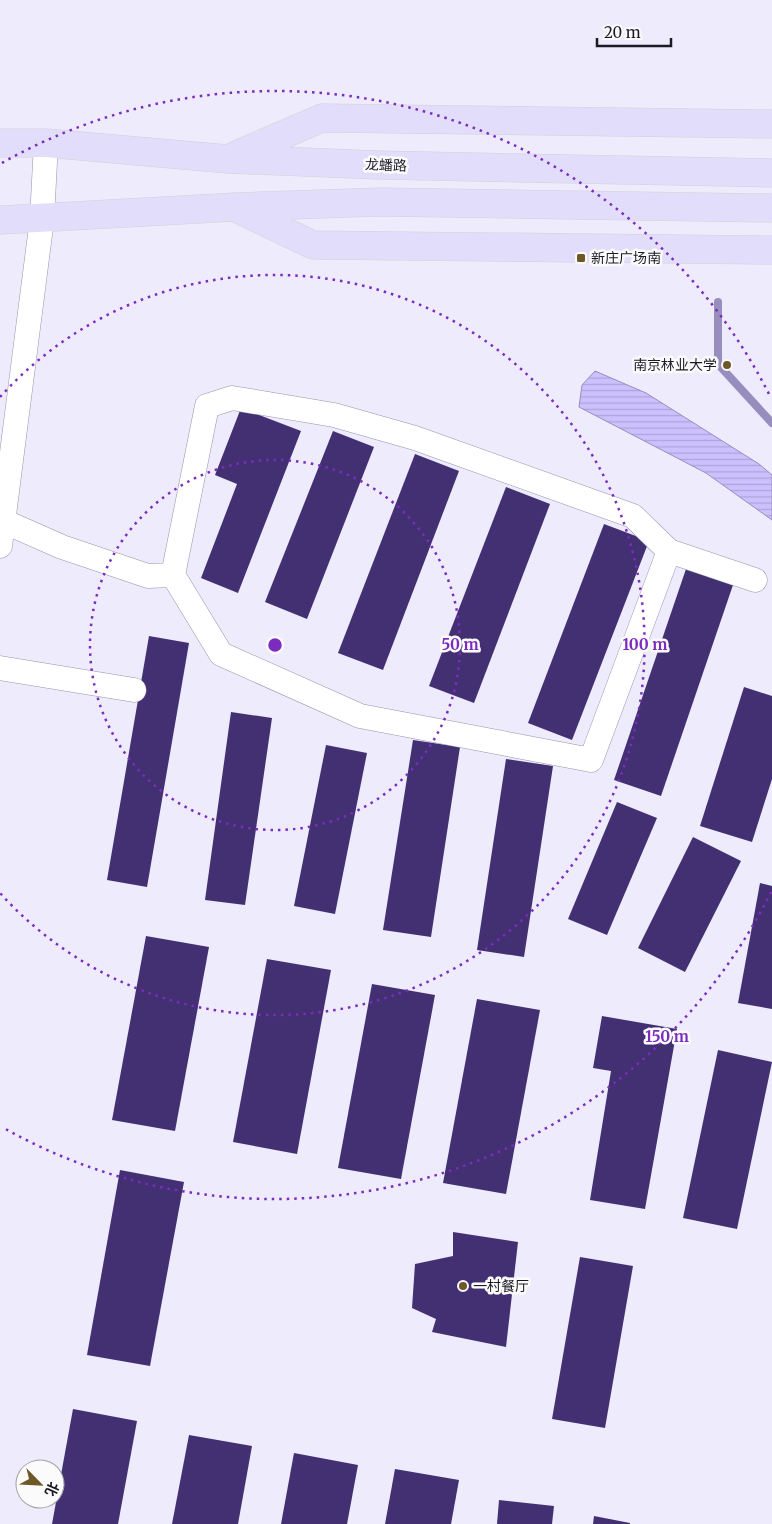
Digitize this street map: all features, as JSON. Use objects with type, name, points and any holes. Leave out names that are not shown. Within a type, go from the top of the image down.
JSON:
[{"type":"main road","points":[[228,159],[322,118],[772,124]]},
{"type":"main road","name":"龙蟠路","points":[[0,143],[46,143],[228,159],[772,173]]},
{"type":"main road","points":[[0,220],[235,207],[380,202],[772,208]]},
{"type":"main road","points":[[235,207],[314,245],[772,250]]},
{"type":"street","points":[[0,546],[42,219],[46,143]]},
{"type":"street","points":[[669,551],[591,760],[360,716],[221,654],[173,575],[207,406],[232,398],[334,416],[415,438],[632,516],[669,551],[755,580]]},
{"type":"street","points":[[3,521],[62,547],[148,576],[173,575]]},
{"type":"street","points":[[0,668],[134,690]]},
{"type":"shaded area","points":[[595,371],[646,393],[759,464],[772,475],[772,520],[706,473],[579,407],[582,385]]},
{"type":"building","points":[[241,408],[301,431],[238,593],[201,578],[237,484],[215,475]]},
{"type":"building","points":[[333,431],[374,447],[307,619],[265,602]]},
{"type":"building","points":[[415,454],[459,471],[383,670],[338,653]]},
{"type":"building","points":[[506,487],[550,504],[474,703],[429,686]]},
{"type":"building","points":[[604,524],[649,541],[572,740],[528,723]]},
{"type":"building","points":[[686,569],[733,585],[661,796],[614,780]]},
{"type":"building","points":[[149,636],[189,643],[147,887],[107,880]]},
{"type":"building","points":[[744,687],[772,696],[772,779],[752,842],[700,826]]},
{"type":"building","points":[[231,712],[272,718],[245,905],[205,900]]},
{"type":"building","points":[[413,740],[460,747],[431,937],[383,930]]},
{"type":"building","points":[[326,745],[367,753],[335,914],[294,906]]},
{"type":"building","points":[[506,759],[553,766],[524,957],[477,950]]},
{"type":"building","points":[[617,802],[657,818],[607,935],[568,919]]},
{"type":"building","points":[[693,837],[741,861],[685,972],[638,948]]},
{"type":"building","points":[[760,883],[772,886],[772,1009],[738,1003]]},
{"type":"building","points":[[146,936],[209,947],[175,1131],[112,1120]]},
{"type":"building","points":[[267,959],[331,970],[297,1154],[233,1142]]},
{"type":"building","points":[[372,984],[435,995],[401,1179],[338,1168]]},
{"type":"building","points":[[477,999],[540,1010],[506,1194],[443,1183]]},
{"type":"building","points":[[602,1016],[677,1029],[645,1209],[590,1200],[611,1071],[593,1068]]},
{"type":"building","points":[[718,1050],[772,1062],[737,1229],[683,1218]]},
{"type":"building","points":[[120,1170],[184,1182],[150,1366],[87,1355]]},
{"type":"building","name":"一村餐厅","points":[[453,1232],[518,1242],[506,1347],[432,1332],[436,1319],[412,1308],[415,1264],[453,1256]]},
{"type":"building","points":[[580,1257],[633,1266],[605,1428],[552,1419]]},
{"type":"building","points":[[73,1409],[137,1421],[118,1524],[52,1524],[55,1509],[65,1509],[64,1459]]},
{"type":"building","points":[[189,1435],[252,1446],[238,1524],[172,1524]]},
{"type":"building","points":[[294,1453],[358,1465],[347,1524],[281,1524]]},
{"type":"building","points":[[395,1469],[459,1480],[451,1524],[385,1524]]},
{"type":"building","points":[[499,1500],[554,1506],[552,1524],[497,1524]]},
{"type":"building","points":[[594,1516],[630,1523],[630,1524],[593,1524]]},
{"type":"waterway","points":[[718,302],[718,364],[772,423]]},
{"type":"place","name":"新庄广场南","points":[[581,258]]},
{"type":"place","name":"南京林业大学","points":[[727,365]]},
{"type":"place","name":"一村餐厅","points":[[463,1286]]}]
